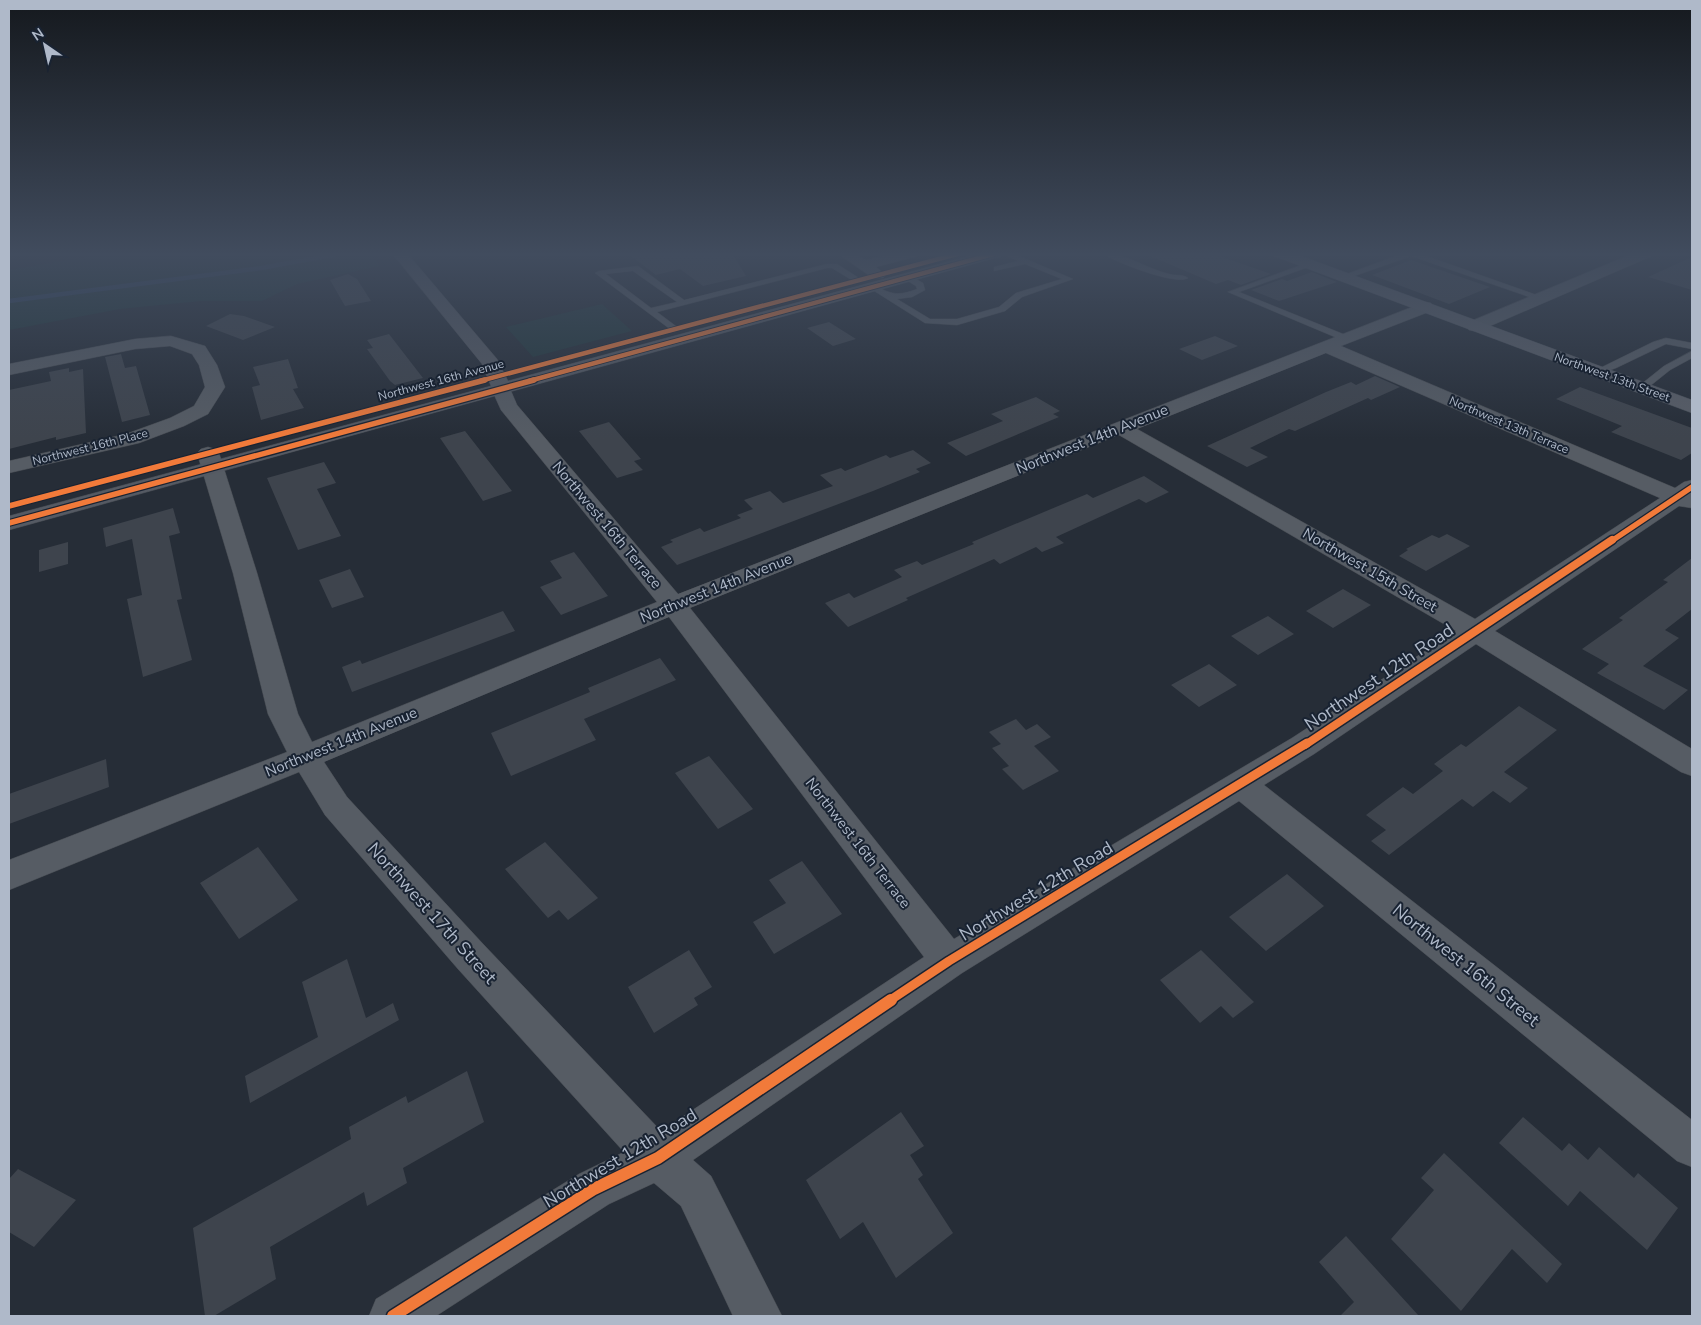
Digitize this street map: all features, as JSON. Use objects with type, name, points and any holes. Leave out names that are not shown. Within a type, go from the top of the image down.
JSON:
[{"type":"main road","name":"Northwest 16th Terrace","points":[[450,315],[491,364],[499,382]]},
{"type":"main road","name":"Northwest 16th Avenue","points":[[499,382],[674,329],[748,315]]},
{"type":"main road","name":"Northwest 16th Avenue","points":[[9,523],[211,460],[751,315]]},
{"type":"main road","name":"Northwest 13th Street","points":[[1446,315],[1692,407]]},
{"type":"main road","name":"Northwest 16th Avenue","points":[[9,506],[211,460]]},
{"type":"street","name":"Northwest 14th Avenue","points":[[9,875],[305,757],[673,605],[1405,315]]},
{"type":"street","points":[[1475,326],[1501,315]]},
{"type":"street","name":"Northwest 16th Place","points":[[9,369],[135,344],[170,341],[200,350],[208,365],[214,387],[200,410],[177,422],[132,438],[9,468]]},
{"type":"street","name":"Northwest 13th Terrace","points":[[1335,342],[1687,496]]},
{"type":"street","name":"Northwest 16th Terrace","points":[[499,382],[508,406],[673,605],[949,961]]},
{"type":"street","name":"Northwest 15th Street","points":[[1121,428],[1474,631],[1692,764]]},
{"type":"street","name":"Northwest 17th Street","points":[[211,460],[245,573],[283,714],[305,757],[343,814],[471,957],[658,1158],[696,1191],[758,1316]]},
{"type":"street","name":"Northwest 12th Road","points":[[393,1316],[594,1190],[658,1158],[949,961],[1303,746],[1474,631],[1687,496]]},
{"type":"street","name":"Northwest 16th Street","points":[[1240,784],[1692,1146]]},
{"type":"lane","points":[[654,315],[674,329]]},
{"type":"lane","points":[[920,315],[928,321],[956,322],[981,315]]},
{"type":"lane","points":[[1279,315],[1335,342]]},
{"type":"lane","points":[[1597,372],[1666,341],[1692,346]]},
{"type":"lane","points":[[1642,388],[1667,368],[1692,354]]},
{"type":"green space","points":[[9,315],[89,315],[9,330]]},
{"type":"green space","points":[[557,315],[614,315],[632,331],[533,357],[506,327]]},
{"type":"building","points":[[228,315],[236,315],[275,327],[243,340],[206,326]]},
{"type":"building","points":[[829,322],[856,339],[833,346],[807,328]]},
{"type":"building","points":[[389,334],[423,378],[395,385],[390,381],[367,349],[373,348],[367,340]]},
{"type":"building","points":[[1215,336],[1238,346],[1202,360],[1179,349]]},
{"type":"building","points":[[121,354],[125,368],[136,366],[150,415],[122,422],[105,357]]},
{"type":"building","points":[[288,359],[298,388],[293,389],[304,408],[261,420],[252,387],[260,385],[253,367]]},
{"type":"building","points":[[69,368],[69,372],[83,369],[86,433],[56,440],[56,437],[9,449],[9,390],[51,381],[49,372]]},
{"type":"building","points":[[1375,376],[1400,387],[1371,400],[1368,398],[1295,431],[1289,429],[1250,448],[1268,457],[1247,467],[1207,446],[1326,392],[1351,382],[1356,385]]},
{"type":"building","points":[[1580,387],[1692,428],[1692,453],[1681,460],[1611,432],[1622,426],[1556,399]]},
{"type":"building","points":[[1036,397],[1060,411],[1053,414],[1059,417],[966,456],[947,443],[1003,421],[991,414]]},
{"type":"building","points":[[609,422],[641,459],[634,461],[643,470],[617,478],[579,431]]},
{"type":"building","points":[[465,431],[512,491],[483,501],[440,438]]},
{"type":"building","points":[[913,450],[931,463],[916,469],[920,472],[873,491],[677,565],[661,547],[673,542],[670,540],[700,528],[704,532],[741,518],[737,515],[753,509],[744,500],[770,491],[783,503],[833,486],[820,475],[841,468],[845,471],[886,455],[890,458]]},
{"type":"building","points":[[324,462],[336,483],[317,489],[341,536],[298,550],[267,478]]},
{"type":"building","points":[[1144,476],[1169,492],[1146,503],[1139,499],[1056,537],[1064,543],[1042,552],[1036,547],[1000,564],[994,559],[906,598],[908,600],[848,627],[825,603],[849,593],[854,598],[902,577],[894,570],[917,561],[922,565],[1087,494],[1093,498]]},
{"type":"building","points":[[173,508],[180,533],[169,536],[182,599],[177,600],[192,660],[143,677],[127,599],[142,595],[132,539],[106,547],[103,528]]},
{"type":"building","points":[[1447,534],[1470,546],[1426,571],[1399,556],[1408,550],[1406,549],[1432,535],[1439,538]]},
{"type":"building","points":[[68,542],[68,564],[39,572],[39,550]]},
{"type":"building","points":[[574,552],[608,596],[561,615],[540,587],[562,578],[550,561]]},
{"type":"building","points":[[1692,558],[1692,609],[1665,630],[1679,638],[1643,666],[1688,690],[1664,710],[1597,673],[1609,664],[1582,649],[1623,620],[1619,618],[1668,582],[1663,580]]},
{"type":"building","points":[[350,569],[364,597],[332,608],[319,580]]},
{"type":"building","points":[[1343,589],[1371,605],[1333,628],[1306,611]]},
{"type":"building","points":[[503,611],[515,631],[352,692],[342,667],[360,660],[362,664]]},
{"type":"building","points":[[1268,616],[1294,634],[1258,655],[1231,636]]},
{"type":"building","points":[[660,658],[676,680],[584,719],[596,740],[511,776],[491,733],[590,692],[588,688]]},
{"type":"building","points":[[1209,664],[1237,685],[1199,707],[1171,685]]},
{"type":"building","points":[[1519,706],[1557,730],[1504,772],[1528,788],[1510,803],[1493,791],[1473,807],[1462,799],[1389,855],[1371,841],[1386,830],[1366,815],[1403,787],[1413,794],[1443,771],[1434,764],[1461,744],[1466,747]]},
{"type":"building","points":[[1016,719],[1026,730],[1037,724],[1051,737],[1034,746],[1059,771],[1023,790],[1002,769],[1009,766],[992,748],[1001,744],[989,732]]},
{"type":"building","points":[[709,756],[753,809],[718,829],[675,773]]},
{"type":"building","points":[[106,759],[109,787],[9,824],[9,794]]},
{"type":"building","points":[[545,842],[598,898],[568,920],[559,910],[548,918],[505,869]]},
{"type":"building","points":[[258,847],[298,900],[239,939],[200,883]]},
{"type":"building","points":[[802,861],[842,914],[774,954],[753,922],[786,903],[769,880]]},
{"type":"building","points":[[1287,874],[1324,906],[1266,951],[1229,917]]},
{"type":"building","points":[[689,950],[712,987],[694,998],[698,1005],[654,1033],[628,987]]},
{"type":"building","points":[[1201,950],[1254,1002],[1233,1018],[1221,1006],[1200,1023],[1160,980]]},
{"type":"building","points":[[347,959],[366,1018],[393,1003],[399,1020],[250,1103],[245,1076],[318,1037],[302,982]]},
{"type":"building","points":[[467,1071],[484,1122],[403,1168],[407,1183],[367,1206],[364,1192],[270,1247],[276,1279],[214,1316],[205,1316],[193,1228],[351,1139],[349,1127],[406,1096],[408,1103]]},
{"type":"building","points":[[901,1112],[924,1146],[910,1155],[923,1175],[918,1179],[953,1233],[896,1278],[863,1222],[840,1239],[806,1180]]},
{"type":"building","points":[[1523,1117],[1562,1151],[1569,1143],[1588,1160],[1599,1147],[1634,1178],[1638,1173],[1678,1208],[1647,1250],[1580,1191],[1568,1206],[1499,1143]]},
{"type":"building","points":[[1444,1153],[1562,1264],[1547,1283],[1512,1249],[1461,1311],[1391,1239],[1434,1190],[1421,1178]]},
{"type":"building","points":[[18,1169],[76,1200],[34,1247],[9,1232],[9,1179]]},
{"type":"building","points":[[1346,1236],[1419,1316],[1340,1316],[1354,1302],[1319,1262]]},
{"type":"cycle path","points":[[9,506],[728,315]]},
{"type":"cycle path","points":[[9,523],[771,315]]},
{"type":"cycle path","points":[[393,1316],[594,1189],[658,1158],[949,961],[1303,746],[1692,487]]}]
